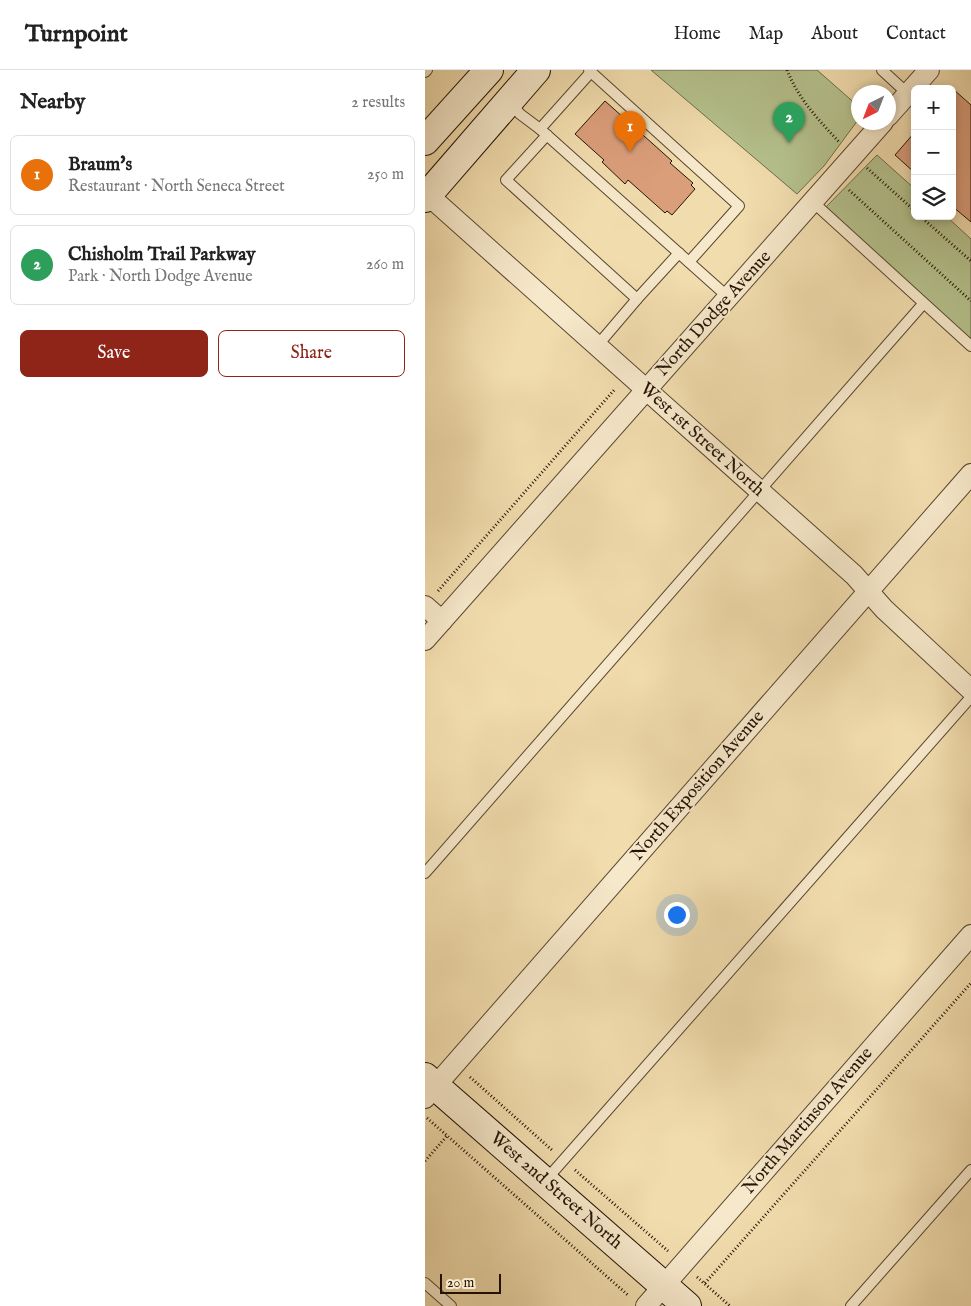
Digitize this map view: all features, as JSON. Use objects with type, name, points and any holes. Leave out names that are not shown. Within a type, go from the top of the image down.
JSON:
[{"type":"street","points":[[426,196],[535,70]]},
{"type":"street","points":[[896,108],[929,70]]},
{"type":"street","points":[[425,142],[479,74]]},
{"type":"street","name":"North Dodge Avenue","points":[[425,640],[646,389],[814,203],[876,130]]},
{"type":"street","name":"West 1st Street North","points":[[426,196],[854,575],[869,592],[971,690]]},
{"type":"street","name":"North Exposition Avenue","points":[[429,1087],[455,1064],[971,474]]},
{"type":"street","points":[[428,602],[442,621]]},
{"type":"street","name":"North Martinson Avenue","points":[[639,1303],[663,1286],[683,1264],[971,936]]},
{"type":"street","name":"West 2nd Street North","points":[[429,1087],[545,1182],[687,1306]]},
{"type":"lane","points":[[882,70],[908,94]]},
{"type":"lane","points":[[637,299],[506,180],[590,71],[739,206],[689,262]]},
{"type":"lane","points":[[509,101],[520,114],[543,132],[728,297]]},
{"type":"lane","points":[[814,203],[971,346]]},
{"type":"lane","points":[[597,346],[679,253]]},
{"type":"lane","points":[[425,873],[761,492],[923,304]]},
{"type":"lane","points":[[545,1182],[971,697]]},
{"type":"lane","points":[[851,1306],[971,1170]]},
{"type":"lane","points":[[425,1283],[451,1306]]},
{"type":"path","points":[[833,179],[852,192],[971,300]]},
{"type":"path","points":[[925,220],[971,261]]},
{"type":"path","points":[[428,602],[617,386]]},
{"type":"path","points":[[705,1283],[971,983]]},
{"type":"path","points":[[455,1064],[730,1306]]},
{"type":"path","points":[[425,1116],[639,1303]]},
{"type":"path","points":[[425,1161],[447,1136]]},
{"type":"green space","points":[[651,70],[817,70],[851,100],[851,129],[824,166],[797,194]]},
{"type":"green space","points":[[877,155],[911,185],[911,220],[950,220],[971,239],[971,342],[825,208]]},
{"type":"building","points":[[956,92],[971,105],[971,222],[956,209]]},
{"type":"building","points":[[605,101],[672,161],[670,163],[693,183],[691,185],[695,189],[672,215],[667,211],[665,213],[628,180],[625,184],[602,162],[604,160],[575,134]]},
{"type":"building","points":[[911,137],[911,169],[895,155]]},
{"type":"place","name":"Chisholm Trail Parkway","points":[[789,143]]},
{"type":"place","name":"Braum's","points":[[630,152]]}]
